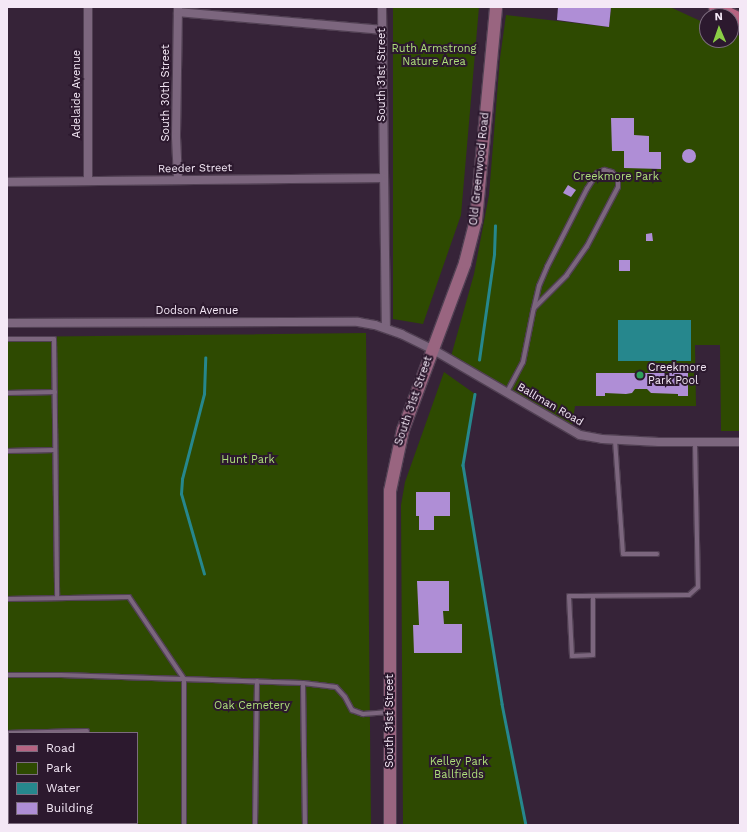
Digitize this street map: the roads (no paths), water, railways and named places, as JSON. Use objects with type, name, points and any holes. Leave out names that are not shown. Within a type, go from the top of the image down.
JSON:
[{"type":"main road","name":"Old Greenwood Road","points":[[432,349],[465,263],[476,220],[496,7]]},
{"type":"main road","points":[[715,7],[740,19]]},
{"type":"main road","name":"South 31st Street","points":[[390,825],[390,491],[400,439],[432,349]]},
{"type":"street","name":"Adelaide Avenue","points":[[88,7],[88,181]]},
{"type":"street","name":"South 31st Street","points":[[382,7],[386,328],[432,349]]},
{"type":"street","points":[[178,10],[382,30]]},
{"type":"street","name":"South 30th Street","points":[[178,10],[176,137],[178,180]]},
{"type":"street","name":"Reeder Street","points":[[7,182],[383,178]]},
{"type":"street","name":"Dodson Avenue","points":[[7,323],[347,322],[386,328]]},
{"type":"street","name":"Ballman Road","points":[[432,349],[576,433],[593,438],[615,440],[740,442]]},
{"type":"lane","points":[[507,393],[523,362],[534,308],[539,286],[547,267],[587,190],[598,173],[604,170],[612,172],[618,179],[618,187],[587,246],[567,275],[534,308]]},
{"type":"lane","points":[[7,339],[54,339],[57,597]]},
{"type":"lane","points":[[7,392],[55,392]]},
{"type":"lane","points":[[615,440],[623,554],[657,554]]},
{"type":"lane","points":[[592,596],[593,655],[572,656],[568,596],[689,595],[698,587],[696,442]]},
{"type":"lane","points":[[7,451],[55,450]]},
{"type":"lane","points":[[7,598],[129,597],[184,679],[184,825]]},
{"type":"lane","points":[[7,675],[62,675],[303,683],[336,688],[345,697],[352,710],[363,714],[390,712]]},
{"type":"lane","points":[[255,825],[257,681]]},
{"type":"lane","points":[[303,683],[305,825]]},
{"type":"lane","points":[[46,732],[86,731]]},
{"type":"water","points":[[618,320],[691,320],[691,361],[618,361]]},
{"type":"waterway","points":[[479,360],[494,254],[495,226]]},
{"type":"waterway","points":[[204,574],[181,494],[182,479],[204,394],[205,358]]},
{"type":"waterway","points":[[475,394],[463,465],[502,704],[526,825]]},
{"type":"place","name":"Creekmore Park Pool","points":[[640,375]]},
{"type":"park label","name":"Ruth Armstrong Nature Area","points":[[434,56]]},
{"type":"park label","name":"Creekmore Park","points":[[616,177]]},
{"type":"park label","name":"Hunt Park","points":[[248,460]]},
{"type":"park label","name":"Oak Cemetery","points":[[252,706]]},
{"type":"park label","name":"Kelley Park Ballfields","points":[[459,769]]}]
